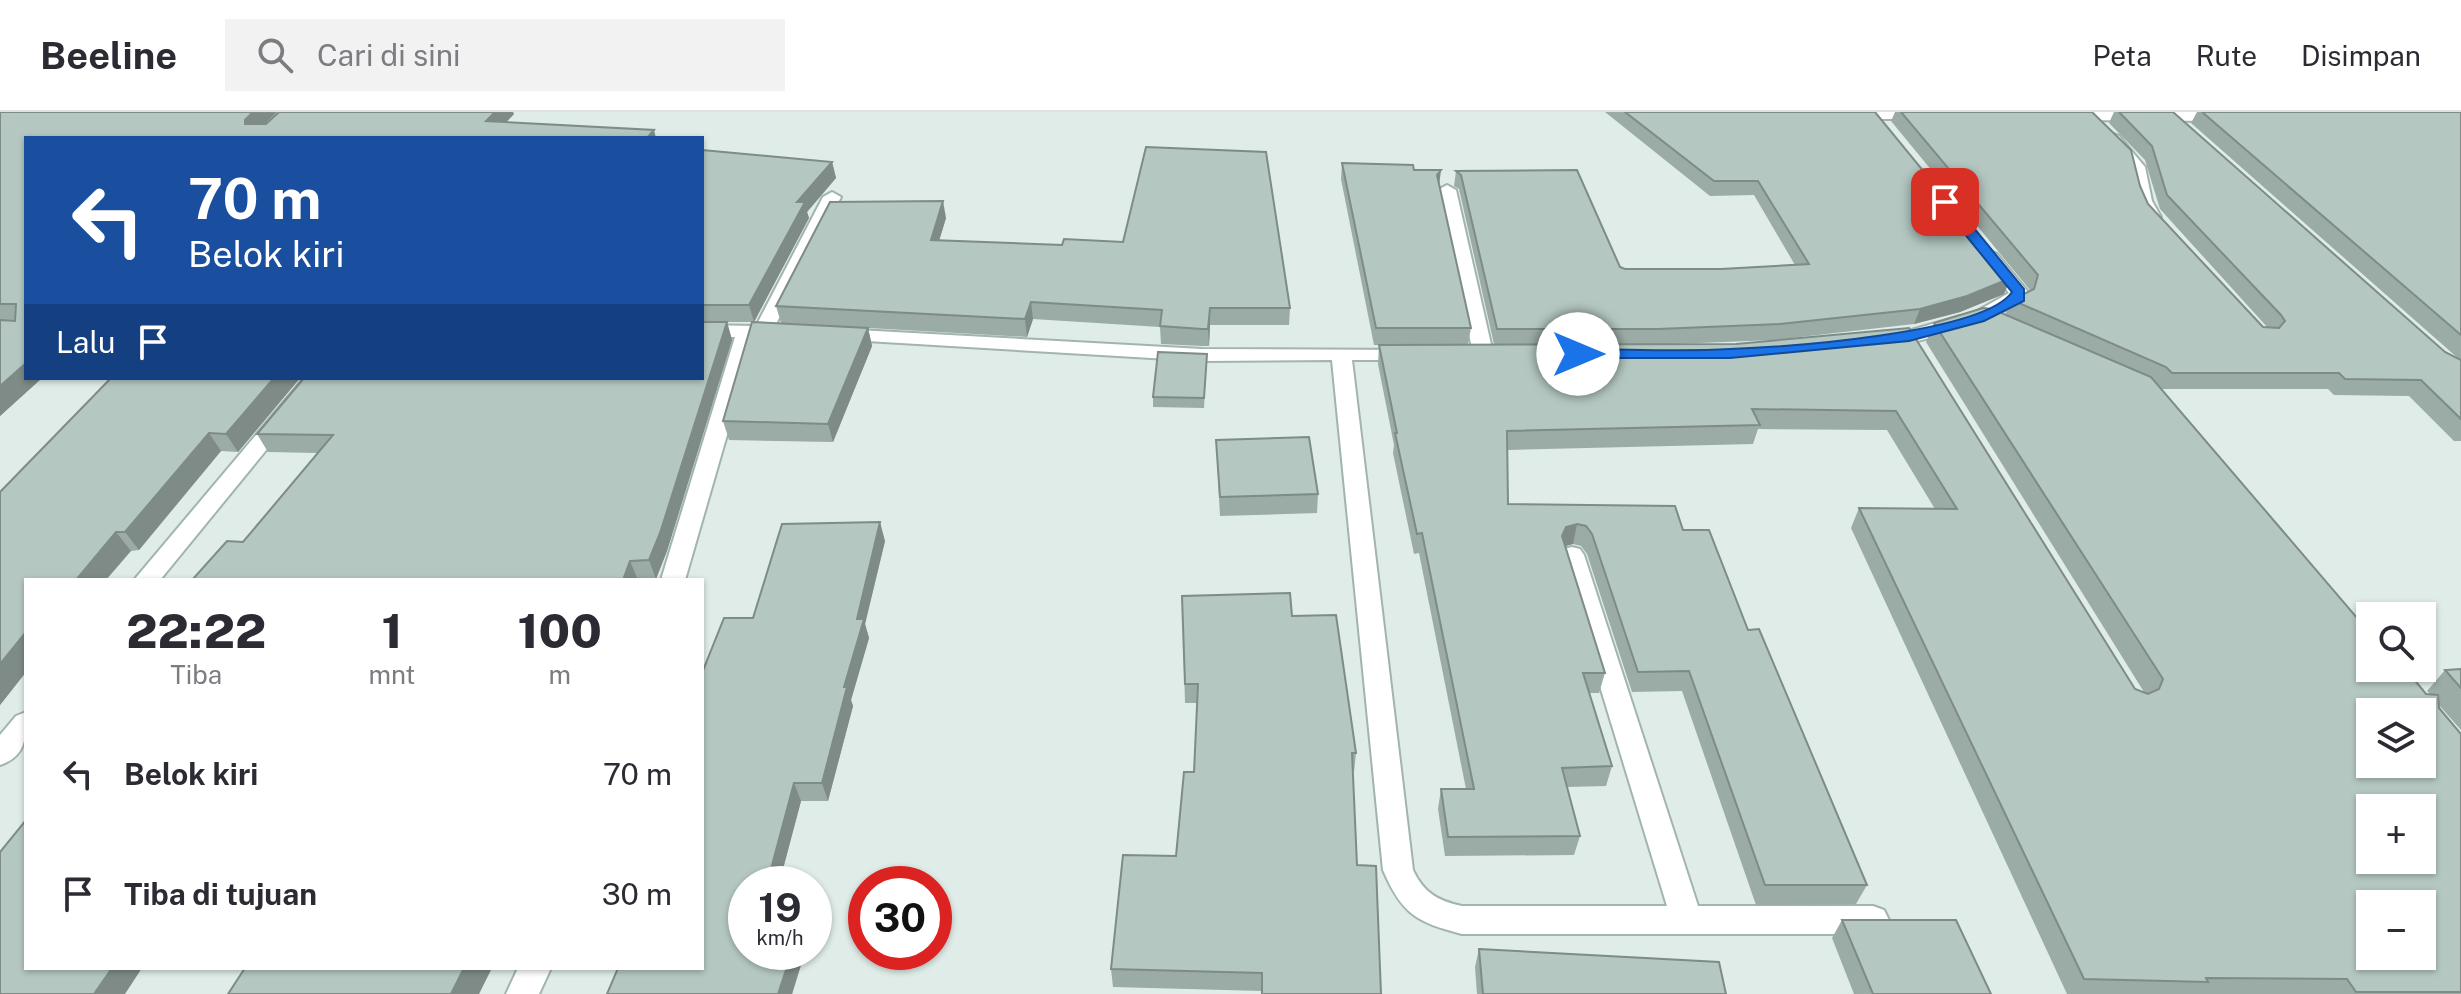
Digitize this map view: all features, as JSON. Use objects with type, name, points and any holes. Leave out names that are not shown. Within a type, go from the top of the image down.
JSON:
[{"type":"street","points":[[1827,114],[1950,114]]},
{"type":"street","points":[[1873,114],[1892,138]]},
{"type":"street","points":[[2167,114],[2193,137]]},
{"type":"street","points":[[2042,115],[2246,116]]},
{"type":"street","points":[[2088,115],[2134,161],[2146,210],[2166,232]]},
{"type":"street","points":[[1447,190],[1483,353]]},
{"type":"street","points":[[674,578],[755,331],[832,197]]},
{"type":"street","points":[[1864,341],[1909,337],[1979,318],[2018,298],[2019,292],[1980,245]]},
{"type":"street","points":[[1979,318],[2003,324]]},
{"type":"street","points":[[704,331],[794,333]]},
{"type":"street","points":[[826,334],[1202,355],[1436,353]]},
{"type":"street","points":[[1909,337],[1925,364]]},
{"type":"street","points":[[1341,354],[1398,870],[1408,895],[1431,912],[1462,920],[1904,921]]},
{"type":"street","points":[[148,578],[313,380]]},
{"type":"street","points":[[1572,555],[1626,718],[1687,920]]},
{"type":"street","points":[[0,754],[24,725]]},
{"type":"street","points":[[522,994],[534,970]]},
{"type":"building","points":[[0,112],[253,112],[245,124],[266,124],[279,112],[495,112],[486,121],[654,130],[649,136],[24,136],[24,365],[0,386],[0,320],[15,321],[16,304],[0,304]]},
{"type":"building","points":[[1625,112],[1875,112],[2011,278],[1967,296],[1920,309],[1780,324],[1658,329],[1497,329],[1461,175],[1456,171],[1577,170],[1620,267],[1625,269],[1721,269],[1809,264],[1758,181],[1714,181]]},
{"type":"building","points":[[1901,112],[2092,112],[2131,150],[2148,204],[2263,327],[2279,328],[2285,321],[2281,315],[2167,195],[2152,146],[2119,112],[2173,112],[2445,352],[2461,360],[2461,419],[2421,380],[2345,379],[2339,373],[2172,373],[2166,367],[2012,300],[2034,289],[2038,275]]},
{"type":"building","points":[[2202,112],[2461,112],[2461,335]]},
{"type":"building","points":[[1146,147],[1266,152],[1290,308],[1210,308],[1208,329],[1202,329],[1160,326],[1162,310],[1031,302],[1025,319],[776,306],[830,202],[943,201],[931,240],[1062,245],[1064,239],[1123,242]]},
{"type":"building","points":[[704,150],[832,162],[797,202],[805,202],[749,305],[704,305]]},
{"type":"building","points":[[1342,163],[1413,165],[1414,170],[1441,170],[1437,175],[1471,328],[1376,328]]},
{"type":"building","points":[[1983,308],[1992,309],[2151,377],[2356,617],[2356,682],[2416,682],[2426,694],[2438,695],[2439,708],[2461,734],[2461,992],[2356,992],[2347,979],[2206,978],[2208,982],[2084,979],[1859,508],[1957,509],[1896,411],[1752,409],[1760,425],[1507,431],[1508,504],[1675,506],[1683,530],[1709,530],[1748,630],[1759,629],[1867,885],[1765,885],[1689,671],[1638,672],[1592,534],[1586,526],[1577,524],[1566,527],[1562,536],[1605,673],[1583,673],[1612,766],[1562,768],[1580,836],[1448,837],[1441,789],[1474,789],[1422,533],[1417,534],[1395,433],[1379,345],[1736,344],[1909,328],[2135,689],[2148,694],[2159,689],[2163,679],[1934,323]]},
{"type":"building","points":[[704,322],[727,322],[660,533],[649,560],[630,561],[624,578],[194,578],[227,541],[243,542],[333,435],[257,434],[302,380],[704,380]]},
{"type":"building","points":[[752,322],[868,328],[828,424],[723,421]]},
{"type":"building","points":[[1158,352],[1207,354],[1204,398],[1153,397]]},
{"type":"building","points":[[109,380],[272,380],[226,434],[209,433],[125,532],[116,532],[78,578],[24,578],[24,634],[0,664],[0,492]]},
{"type":"building","points":[[1309,437],[1318,494],[1220,497],[1216,440]]},
{"type":"building","points":[[880,522],[857,619],[864,619],[844,687],[847,687],[822,783],[794,783],[772,866],[728,866],[728,970],[786,970],[778,994],[607,994],[617,970],[704,970],[704,668],[724,618],[753,618],[782,524]]},
{"type":"building","points":[[1290,593],[1292,616],[1336,615],[1356,753],[1352,753],[1357,865],[1376,866],[1381,994],[1262,994],[1262,973],[1111,969],[1123,855],[1176,856],[1184,772],[1194,772],[1198,684],[1185,684],[1182,596]]},
{"type":"building","points":[[2461,669],[2461,688],[2445,670]]},
{"type":"building","points":[[24,822],[24,970],[111,970],[94,994],[0,994],[0,852]]},
{"type":"building","points":[[1842,920],[1956,920],[1991,994],[1873,994]]},
{"type":"building","points":[[1479,949],[1719,962],[1726,994],[1483,994]]},
{"type":"building","points":[[244,970],[463,970],[451,994],[228,994]]},
{"type":"route","points":[[1578,354],[1730,354],[1909,337],[1979,318],[2018,298],[2019,292],[1945,202]]}]
